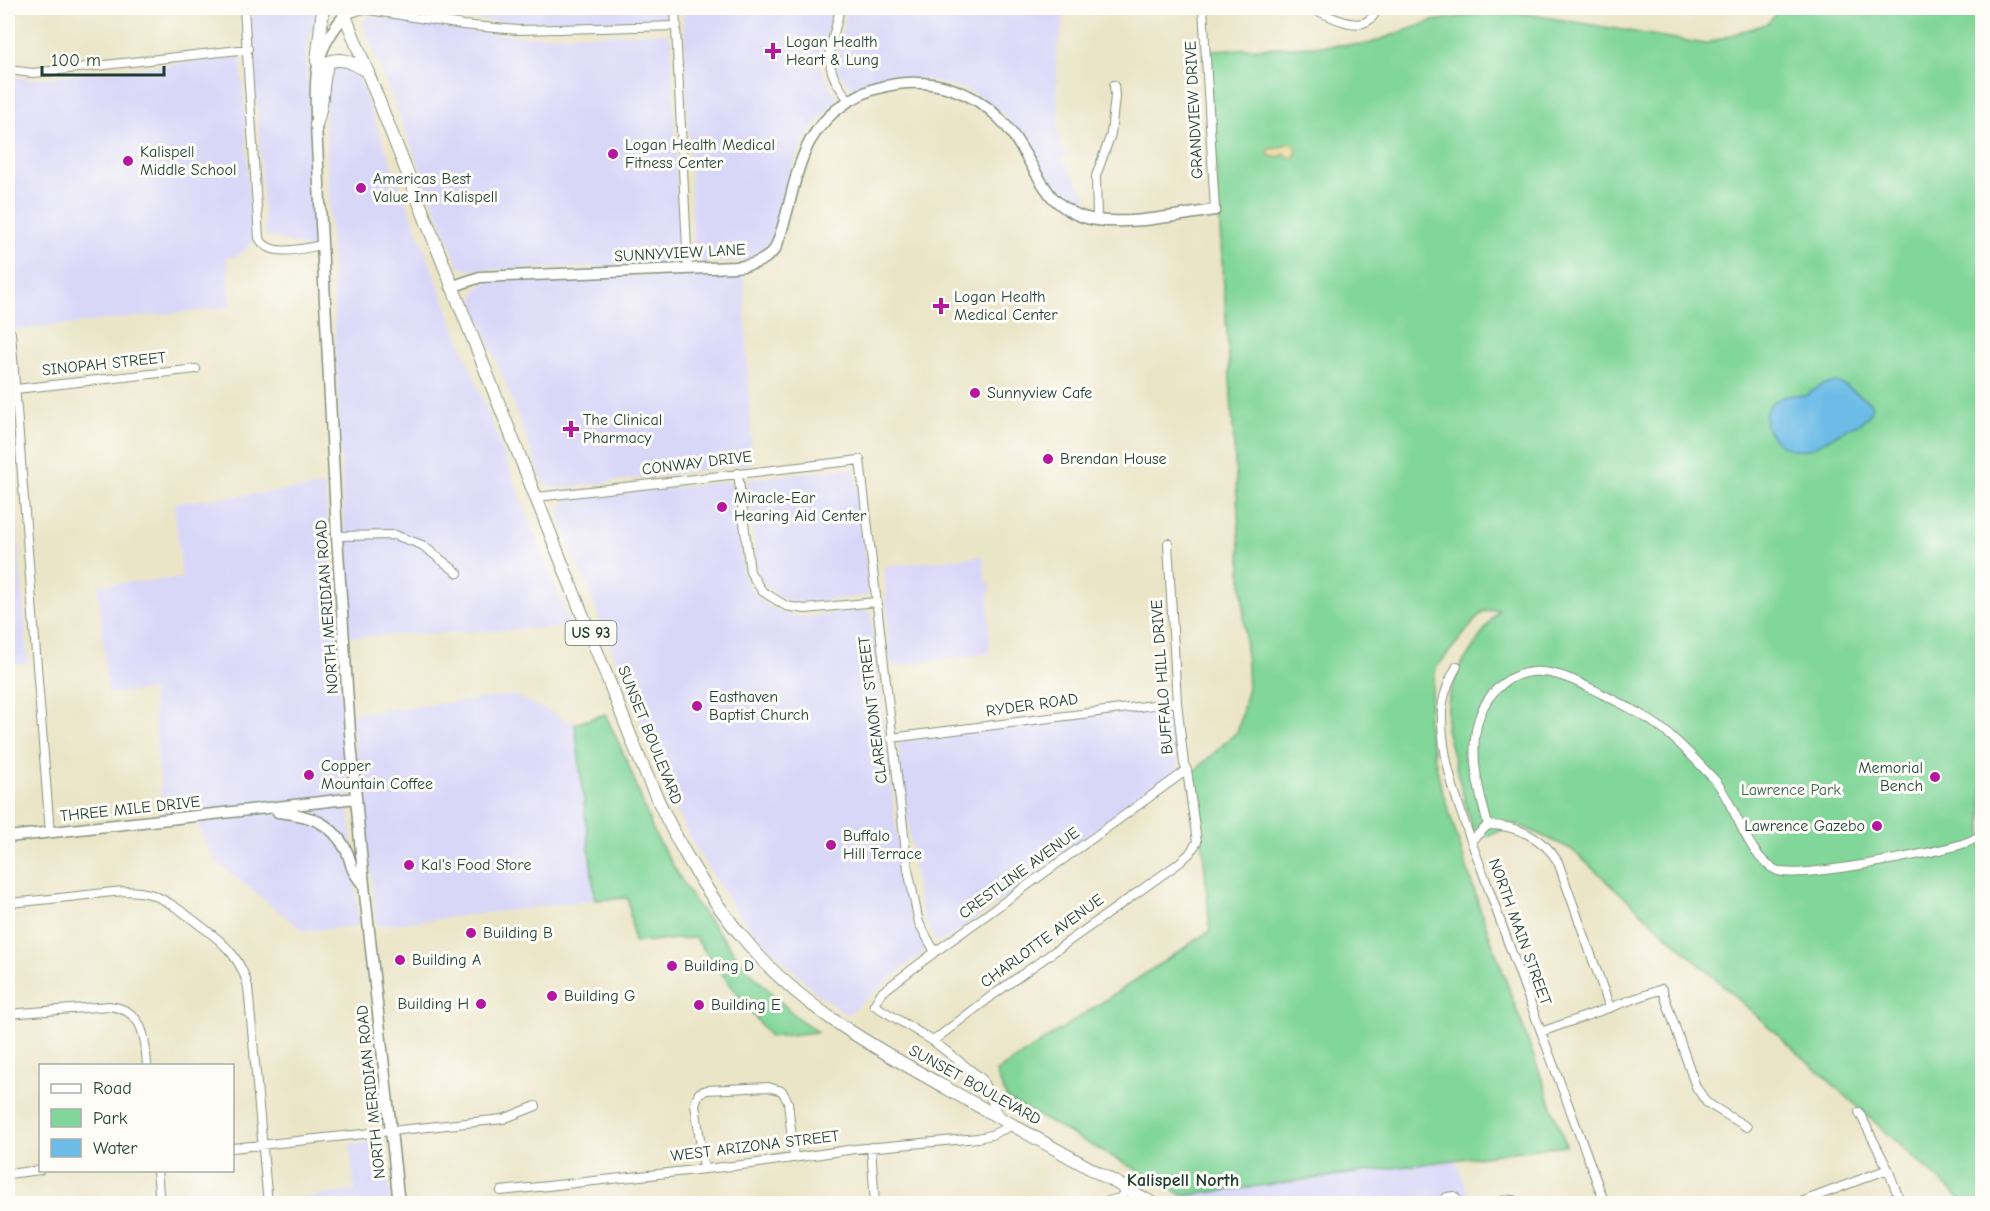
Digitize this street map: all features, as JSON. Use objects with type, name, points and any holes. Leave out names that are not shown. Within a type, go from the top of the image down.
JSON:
[{"type":"main road","points":[[317,61],[323,8]]},
{"type":"main road","name":"NORTH MERIDIAN ROAD","points":[[344,11],[317,61],[316,125],[338,536],[356,798],[399,1203]]},
{"type":"main road","name":"SUNSET BOULEVARD","points":[[344,11],[451,287],[660,806],[687,859],[719,909],[750,948],[782,980],[825,1015],[876,1048],[1006,1123],[1154,1203]]},
{"type":"main road","points":[[316,125],[322,109],[324,72],[328,62],[337,58],[349,60],[368,72]]},
{"type":"main road","name":"SUNNYVIEW LANE","points":[[451,287],[480,277],[747,266],[770,256],[779,240],[798,171],[811,140],[831,115],[849,100],[866,91],[912,82],[941,86],[971,97],[989,109],[1005,125],[1045,189],[1059,204],[1076,215],[1097,220],[1133,219],[1215,210]]},
{"type":"main road","name":"THREE MILE DRIVE","points":[[8,837],[356,798]]},
{"type":"main road","name":"THREE MILE DRIVE","points":[[256,810],[313,817],[338,836],[348,853],[353,871],[364,885]]},
{"type":"street","points":[[244,8],[259,238],[265,246],[274,250],[322,245]]},
{"type":"street","points":[[675,8],[688,269]]},
{"type":"street","points":[[840,8],[831,42],[829,63],[837,85],[849,100]]},
{"type":"street","name":"GRANDVIEW DRIVE","points":[[1203,8],[1215,210]]},
{"type":"street","points":[[1311,8],[1346,23],[1364,23],[1374,15],[1377,8]]},
{"type":"street","points":[[344,11],[363,9],[463,25],[518,30],[677,26]]},
{"type":"street","points":[[8,70],[33,73],[248,49]]},
{"type":"street","points":[[1097,220],[1096,176],[1111,134],[1114,84]]},
{"type":"street","points":[[11,333],[50,833]]},
{"type":"street","name":"SINOPAH STREET","points":[[16,388],[196,369]]},
{"type":"street","name":"CONWAY DRIVE","points":[[537,497],[860,460]]},
{"type":"street","name":"CLAREMONT STREET","points":[[860,460],[891,738],[913,897],[919,923],[935,952]]},
{"type":"street","points":[[738,473],[750,572],[762,591],[786,606],[806,609],[876,602]]},
{"type":"street","points":[[338,536],[395,535],[422,545],[458,573]]},
{"type":"street","name":"BUFFALO HILL DRIVE","points":[[1168,543],[1177,702],[1184,764],[1187,771],[1197,842],[1190,853],[1171,868]]},
{"type":"street","name":"NORTH MAIN STREET","points":[[1457,666],[1448,684],[1442,707],[1445,753],[1471,841],[1605,1203]]},
{"type":"street","points":[[1488,825],[1475,765],[1474,731],[1482,709],[1496,687],[1516,675],[1542,671],[1568,678],[1628,707],[1671,736],[1716,782],[1763,862],[1778,871],[1790,874],[1809,873],[1908,856],[1961,844],[1983,835]]},
{"type":"street","name":"RYDER ROAD","points":[[891,738],[1177,702]]},
{"type":"street","name":"CRESTLINE AVENUE","points":[[933,1041],[874,1005],[881,993],[1187,771]]},
{"type":"street","points":[[1471,841],[1488,825],[1508,826],[1540,841],[1553,854],[1558,862],[1610,1008]]},
{"type":"street","name":"CHARLOTTE AVENUE","points":[[933,1041],[993,995],[1171,868]]},
{"type":"street","points":[[8,903],[118,892],[142,892],[172,906],[226,946],[241,966],[248,987],[268,1203]]},
{"type":"street","points":[[1541,1032],[1662,989],[1696,1088],[1707,1103],[1748,1127]]},
{"type":"street","points":[[8,1014],[109,1006],[124,1009],[131,1013],[140,1025],[145,1040],[147,1064]]},
{"type":"street","points":[[933,1041],[982,1079],[1006,1123]]},
{"type":"street","points":[[704,1169],[695,1104],[699,1093],[707,1090],[768,1087],[782,1091],[788,1102],[794,1158]]},
{"type":"street","points":[[234,1148],[503,1119],[536,1106]]},
{"type":"street","points":[[1859,1112],[1888,1168],[1900,1203]]},
{"type":"street","name":"WEST ARIZONA STREET","points":[[501,1191],[704,1169],[870,1147],[978,1138],[991,1135],[1006,1123]]},
{"type":"street","points":[[870,1147],[875,1203]]},
{"type":"street","points":[[1796,1203],[1888,1168]]},
{"type":"street","points":[[8,1174],[39,1170]]},
{"type":"street","points":[[157,1172],[160,1203]]},
{"type":"street","points":[[1095,1203],[1120,1198],[1127,1188]]},
{"type":"street","points":[[1439,1203],[1447,1197],[1454,1197],[1460,1203]]},
{"type":"street","points":[[1491,1203],[1511,1199],[1516,1199],[1521,1203]]},
{"type":"street","points":[[1370,1203],[1390,1203]]},
{"type":"shaded area","points":[[251,8],[321,8],[306,49],[319,251],[265,235]]},
{"type":"shaded area","points":[[403,8],[669,8],[670,13],[663,20],[521,23],[489,21]]},
{"type":"shaded area","points":[[683,8],[834,8],[821,56],[821,67],[836,95],[837,102],[807,136],[796,155],[773,241],[764,252],[747,261],[699,262],[694,257]]},
{"type":"shaded area","points":[[848,8],[1066,8],[1056,56],[1059,143],[1067,155],[1062,157],[1086,195],[1089,213],[1083,213],[1043,180],[1006,116],[970,91],[925,79],[860,88],[851,86],[842,78],[835,66]]},
{"type":"shaded area","points":[[369,16],[473,32],[518,36],[662,33],[669,35],[681,259],[676,264],[464,269],[458,264],[363,24]]},
{"type":"shaded area","name":"Kalispell Middle School","points":[[241,57],[252,243],[238,256],[227,257],[231,307],[8,331],[8,77],[35,79]]},
{"type":"shaded area","points":[[338,63],[354,67],[571,627],[349,637],[325,107],[327,74]]},
{"type":"shaded area","points":[[741,273],[744,278],[752,459],[750,464],[560,488],[546,484],[474,303],[478,287],[486,282],[496,281]]},
{"type":"shaded area","points":[[8,413],[28,663],[8,665]]},
{"type":"shaded area","points":[[849,468],[855,472],[869,593],[865,596],[799,603],[781,598],[766,585],[758,573],[747,481]]},
{"type":"shaded area","points":[[728,482],[733,487],[743,573],[749,586],[758,597],[772,608],[792,616],[805,617],[864,610],[871,613],[904,894],[913,925],[926,949],[847,1015],[815,991],[755,933],[733,907],[694,845],[677,812],[560,519],[561,506],[570,499]]},
{"type":"shaded area","points":[[325,486],[358,926],[304,931],[218,864],[206,846],[197,821],[164,824],[152,690],[108,694],[98,585],[182,578],[174,503]]},
{"type":"shaded area","points":[[983,556],[986,583],[991,583],[991,592],[988,592],[990,651],[986,654],[895,666],[890,663],[884,566]]},
{"type":"shaded area","points":[[514,695],[577,725],[595,900],[377,926],[352,714]]},
{"type":"shaded area","points":[[1171,707],[1177,771],[952,936],[936,942],[925,921],[917,892],[898,743],[1077,716]]},
{"type":"shaded area","points":[[373,1142],[385,1149],[391,1203],[305,1203],[305,1197],[355,1191],[350,1144]]},
{"type":"shaded area","points":[[1456,1160],[1472,1203],[1184,1204],[1184,1196]]},
{"type":"green space","name":"Lawrence Park","points":[[1781,8],[1982,8],[1982,1203],[1965,1203],[1571,849],[1519,825],[1475,840],[1446,729],[1449,696],[1459,668],[1499,609],[1482,612],[1436,668],[1427,723],[1441,787],[1481,912],[1566,1145],[1184,1196],[1007,1099],[996,1072],[1210,931],[1203,849],[1190,775],[1238,731],[1248,686],[1208,50],[1368,44],[1432,21],[1504,10],[1705,44],[1768,23]]},
{"type":"green space","points":[[605,714],[627,761],[654,833],[693,900],[748,970],[795,1016],[818,1032],[770,1037],[695,938],[634,942],[628,898],[595,900],[575,724]]},
{"type":"sand","points":[[1288,143],[1293,144],[1296,148],[1294,157],[1290,158],[1285,154],[1277,158],[1268,155],[1269,149],[1279,148]]},
{"type":"water","points":[[1836,382],[1871,403],[1871,412],[1866,419],[1807,449],[1795,450],[1775,439],[1768,430],[1765,420],[1767,410],[1774,402],[1787,396],[1805,396],[1822,385]]},
{"type":"place","name":"Logan Health Heart & Lung","points":[[773,51]]},
{"type":"place","name":"Logan Health Medical Fitness Center","points":[[613,154]]},
{"type":"place","name":"Kalispell Middle School","points":[[128,161]]},
{"type":"place","name":"Americas Best Value Inn Kalispell","points":[[361,188]]},
{"type":"place","name":"Logan Health Medical Center","points":[[941,306]]},
{"type":"place","name":"Sunnyview Cafe","points":[[975,393]]},
{"type":"place","name":"The Clinical Pharmacy","points":[[571,429]]},
{"type":"place","name":"Brendan House","points":[[1048,459]]},
{"type":"place","name":"Miracle-Ear Hearing Aid Center","points":[[722,507]]},
{"type":"place","name":"Easthaven Baptist Church","points":[[697,706]]},
{"type":"place","name":"Copper Mountain Coffee","points":[[309,775]]},
{"type":"place","name":"Memorial Bench","points":[[1935,777]]},
{"type":"place","name":"Lawrence Gazebo","points":[[1877,826]]},
{"type":"place","name":"Buffalo Hill Terrace","points":[[831,845]]},
{"type":"place","name":"Kal's Food Store","points":[[409,865]]},
{"type":"place","name":"Building B","points":[[471,933]]},
{"type":"place","name":"Building A","points":[[400,960]]},
{"type":"place","name":"Building D","points":[[672,966]]},
{"type":"place","name":"Building G","points":[[552,996]]},
{"type":"place","name":"Building H","points":[[481,1004]]},
{"type":"place","name":"Building E","points":[[699,1005]]},
{"type":"district","name":"Kalispell North","points":[[1183,1180]]}]
